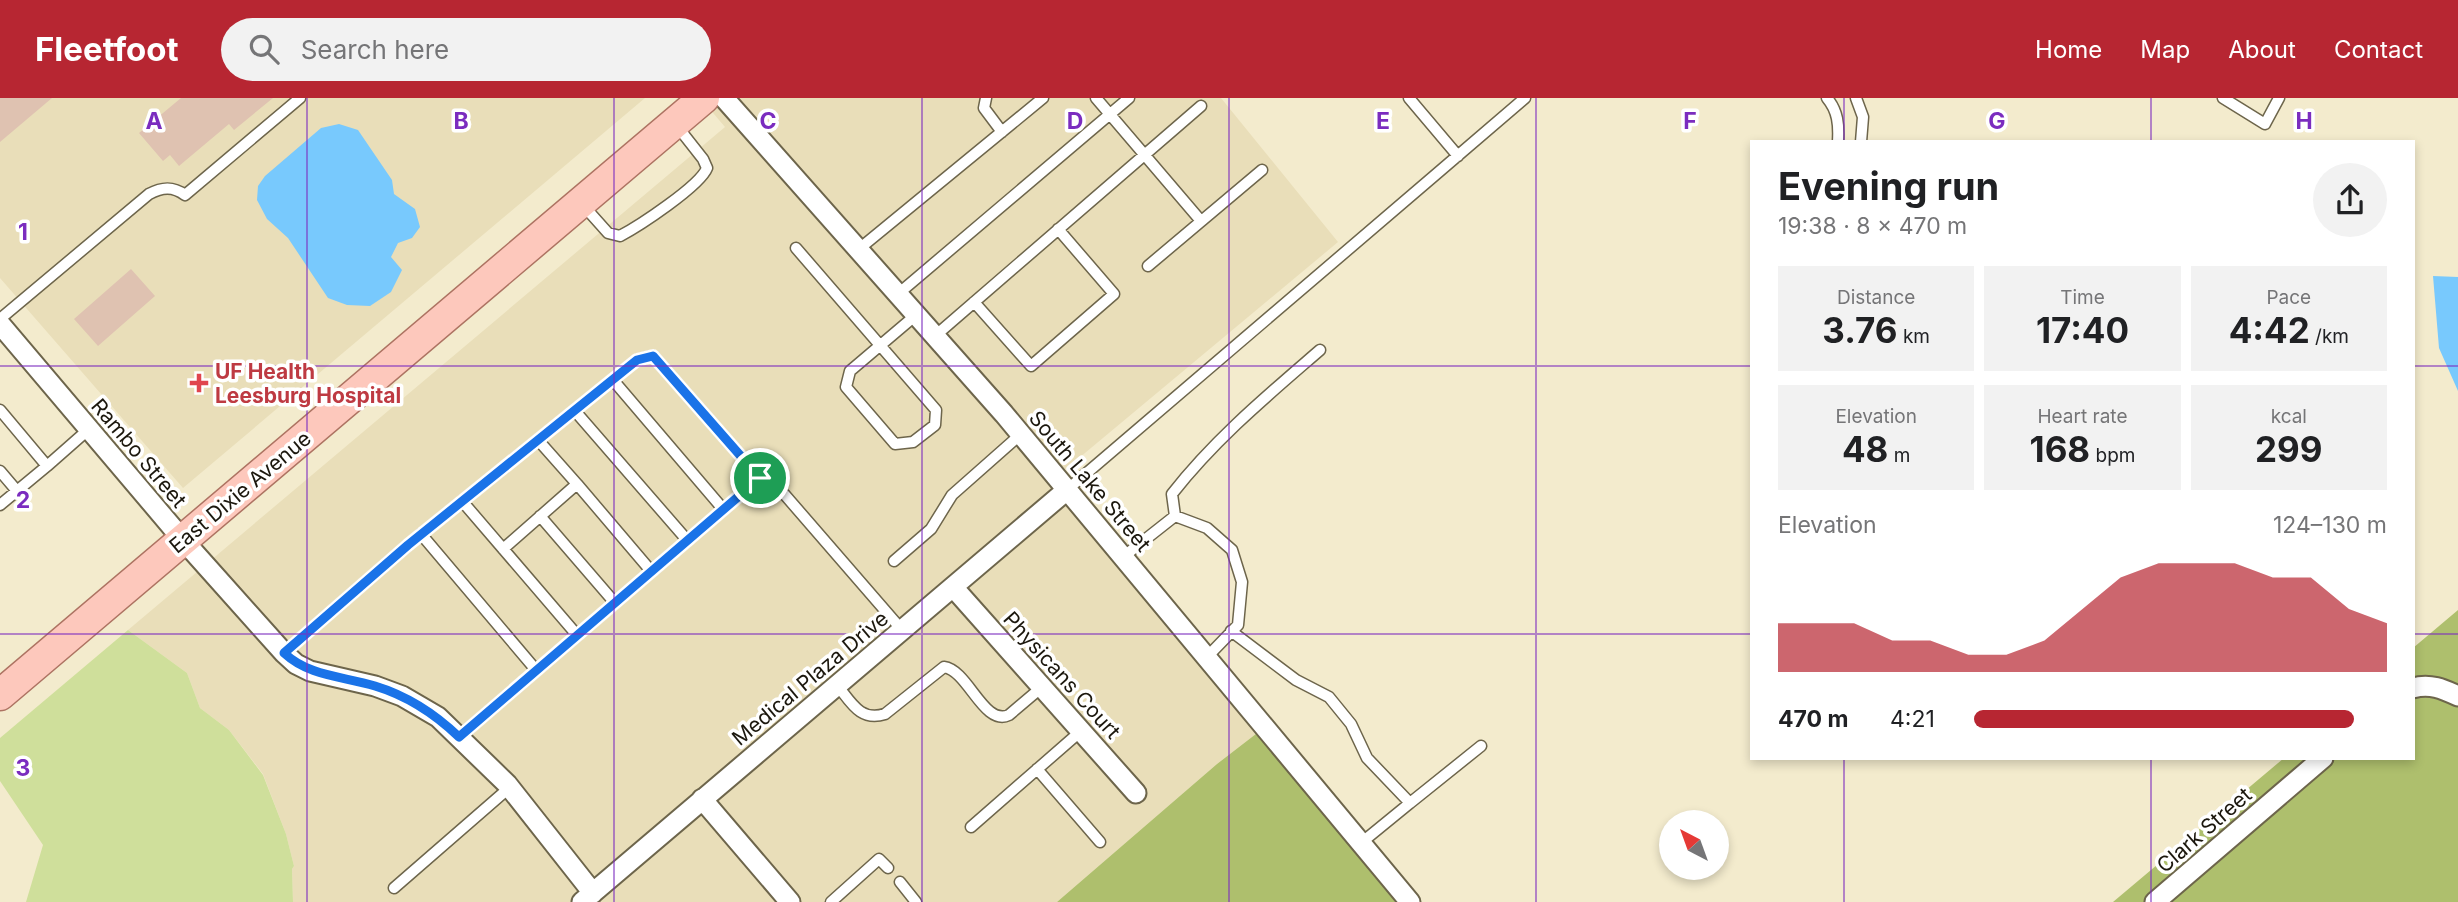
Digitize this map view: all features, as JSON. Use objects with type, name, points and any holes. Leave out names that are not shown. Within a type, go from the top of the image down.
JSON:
[{"type":"main road","name":"East Dixie Avenue","points":[[0,695],[704,98]]},
{"type":"street","name":"South Lake Street","points":[[724,98],[1068,489],[1410,902]]},
{"type":"street","name":"Rambo Street","points":[[0,321],[183,540],[284,653],[296,664],[310,671],[375,685],[402,696],[438,717],[509,788],[588,897]]},
{"type":"street","name":"Medical Plaza Drive","points":[[588,897],[1068,489]]},
{"type":"street","name":"Physicans Court","points":[[953,587],[1136,793]]},
{"type":"street","points":[[2415,687],[2423,685],[2439,687],[2458,696]]},
{"type":"street","name":"Clark Street","points":[[2155,902],[2319,761]]},
{"type":"street","points":[[702,799],[789,902]]},
{"type":"lane","points":[[0,321],[149,194],[164,188],[178,190],[185,195],[300,98]]},
{"type":"lane","points":[[986,98],[984,108],[1002,132]]},
{"type":"lane","points":[[859,249],[1043,98]]},
{"type":"lane","points":[[1096,98],[1201,221]]},
{"type":"lane","points":[[898,294],[1129,98]]},
{"type":"lane","points":[[1409,98],[1458,156]]},
{"type":"lane","points":[[1068,489],[1261,321],[1525,98]]},
{"type":"lane","points":[[1827,98],[1834,106],[1839,124],[1838,140]]},
{"type":"lane","points":[[1856,98],[1863,117],[1861,140]]},
{"type":"lane","points":[[2223,98],[2265,124],[2280,98]]},
{"type":"lane","points":[[935,336],[1201,106]]},
{"type":"lane","points":[[581,202],[608,233],[620,236],[690,188],[704,175],[707,168],[674,123]]},
{"type":"lane","points":[[1148,266],[1262,170]]},
{"type":"lane","points":[[974,302],[1031,366],[1114,294],[1058,229]]},
{"type":"lane","points":[[796,248],[881,344],[936,410],[935,425],[913,442],[895,444],[846,387],[850,371],[881,344],[916,315]]},
{"type":"lane","points":[[1175,516],[1172,494],[1192,468],[1244,416],[1321,350]]},
{"type":"lane","points":[[284,653],[421,534],[637,360],[653,356],[760,478],[785,495],[902,630]]},
{"type":"lane","points":[[613,380],[723,509]]},
{"type":"lane","points":[[0,410],[47,466]]},
{"type":"lane","points":[[575,411],[687,540]]},
{"type":"lane","points":[[0,505],[89,429]]},
{"type":"lane","points":[[894,561],[930,529],[952,495],[1021,434]]},
{"type":"lane","points":[[538,440],[651,571]]},
{"type":"lane","points":[[0,471],[17,491]]},
{"type":"lane","points":[[459,737],[760,478]]},
{"type":"lane","points":[[503,548],[577,484]]},
{"type":"lane","points":[[462,501],[577,635]]},
{"type":"lane","points":[[540,516],[615,603]]},
{"type":"lane","points":[[1124,557],[1175,516]]},
{"type":"lane","points":[[1175,516],[1207,528],[1232,550],[1242,582],[1238,625],[1207,657]]},
{"type":"lane","points":[[421,534],[536,670]]},
{"type":"lane","points":[[1231,631],[1296,680],[1329,697],[1351,724],[1367,758],[1410,803]]},
{"type":"lane","points":[[836,685],[861,712],[875,717],[885,714],[944,667],[951,668],[997,717],[1009,715],[1042,687]]},
{"type":"lane","points":[[971,827],[1081,731]]},
{"type":"lane","points":[[1361,843],[1481,746]]},
{"type":"lane","points":[[1037,769],[1100,842]]},
{"type":"lane","points":[[394,888],[509,788]]},
{"type":"lane","points":[[831,902],[880,859],[888,868]]},
{"type":"lane","points":[[900,882],[916,902]]},
{"type":"shaded area","name":"UF Health Leesburg Hospital","points":[[0,98],[645,98],[183,488],[0,278]]},
{"type":"shaded area","points":[[719,98],[1221,98],[1338,242],[1055,478],[1265,727],[1217,764],[1057,902],[293,902],[294,866],[286,834],[263,774],[229,730],[200,708],[187,673],[128,630],[725,127],[708,107]]},
{"type":"green space","points":[[2458,610],[2458,902],[2113,902],[2282,760],[2415,760],[2415,646]]},
{"type":"green space","points":[[128,630],[187,673],[200,708],[229,730],[263,775],[286,834],[294,866],[293,902],[26,902],[43,845],[0,781],[0,738]]},
{"type":"green space","points":[[1265,727],[1411,902],[1057,902],[1217,764]]},
{"type":"water","points":[[339,124],[358,130],[392,180],[394,194],[415,209],[420,227],[412,238],[398,243],[391,257],[402,270],[391,292],[370,306],[347,305],[328,298],[288,238],[267,219],[257,200],[258,186],[265,176],[321,128]]},
{"type":"water","points":[[2433,276],[2458,277],[2458,391],[2439,348]]},
{"type":"building","points":[[0,98],[52,98],[0,142]]},
{"type":"building","points":[[181,98],[273,98],[234,130],[229,124],[179,166],[170,155],[163,161],[139,133]]},
{"type":"building","points":[[131,269],[155,296],[98,346],[74,319]]},
{"type":"place","name":"UF Health Leesburg Hospital","points":[[199,383]]},
{"type":"route","points":[[653,356],[760,478],[459,737],[438,717],[402,696],[375,685],[310,671],[296,664],[284,653],[408,545],[637,360],[653,356]]}]
